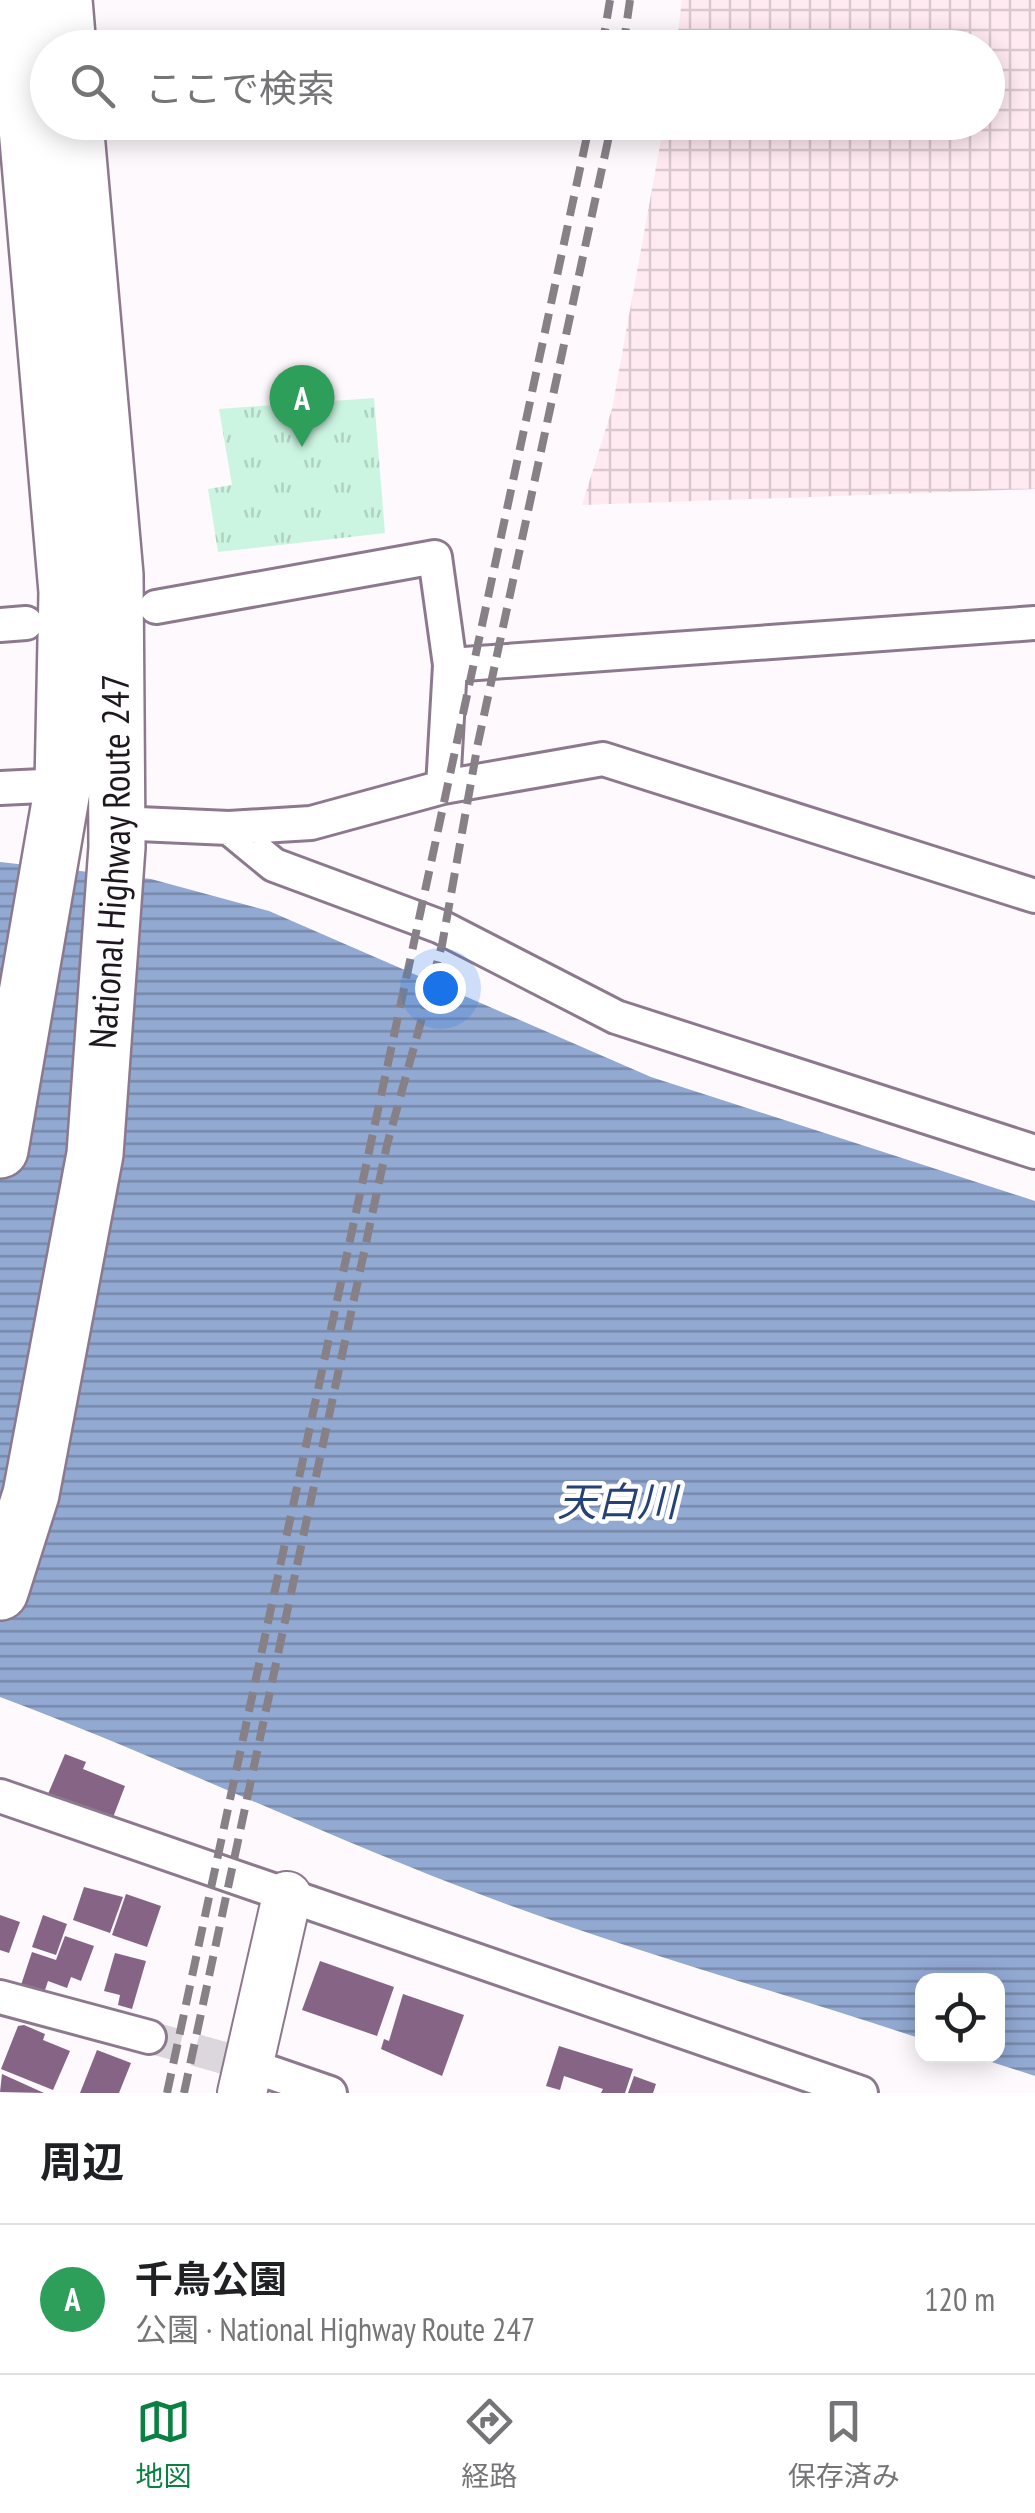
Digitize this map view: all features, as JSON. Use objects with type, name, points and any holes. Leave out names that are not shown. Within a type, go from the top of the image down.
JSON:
[{"type":"highway","name":"National Highway Route 247","points":[[0,1150],[63,786],[67,592],[16,0]]},
{"type":"highway","points":[[64,0],[66,30]]},
{"type":"highway","name":"National Highway Route 247","points":[[0,1592],[31,1494],[95,1154],[117,835],[115,575],[77,140]]},
{"type":"street","points":[[156,607],[435,557],[450,665],[443,787]]},
{"type":"street","points":[[450,665],[1035,623]]},
{"type":"street","points":[[117,835],[310,823],[443,787],[603,759],[1035,896]]},
{"type":"street","points":[[0,788],[63,786]]},
{"type":"street","points":[[229,828],[274,865],[441,927],[616,1017],[1035,1152]]},
{"type":"street","points":[[0,1796],[862,2093]]},
{"type":"street","points":[[288,1896],[246,2079],[330,2093]]},
{"type":"street","points":[[0,1997],[149,2036]]},
{"type":"shaded area","points":[[682,0],[1035,0],[1035,489],[582,505],[612,409],[661,140],[1005,140],[1005,30],[678,30]]},
{"type":"green space","points":[[374,398],[385,533],[218,552],[208,489],[232,485],[219,409]]},
{"type":"water","name":"天白川","points":[[0,862],[151,879],[269,911],[651,1077],[1035,1201],[1035,2076],[995,2063],[1005,2063],[1005,1973],[915,1973],[915,2037],[651,1954],[490,1898],[0,1697]]},
{"type":"building","points":[[65,1754],[86,1762],[83,1769],[125,1786],[112,1820],[48,1794]]},
{"type":"building","points":[[84,1887],[123,1897],[110,1933],[73,1920]]},
{"type":"building","points":[[126,1894],[161,1906],[147,1947],[112,1935]]},
{"type":"building","points":[[0,1915],[20,1922],[9,1953],[0,1950]]},
{"type":"building","points":[[43,1915],[67,1924],[56,1955],[32,1947]]},
{"type":"building","points":[[65,1936],[94,1946],[81,1981],[71,1977],[67,1988],[48,1981],[43,1996],[20,1988],[32,1952],[56,1960]]},
{"type":"building","points":[[115,1953],[146,1961],[132,2009],[118,2005],[120,1995],[104,1991]]},
{"type":"building","points":[[320,1961],[394,1987],[377,2036],[302,2010]]},
{"type":"building","points":[[403,1994],[464,2015],[442,2076],[381,2049],[384,2039],[389,2041]]},
{"type":"building","points":[[18,2026],[45,2034],[43,2040],[70,2051],[53,2090],[1,2069]]},
{"type":"building","points":[[559,2046],[633,2069],[625,2093],[601,2093],[603,2089],[564,2076],[560,2090],[546,2086]]},
{"type":"building","points":[[97,2050],[131,2063],[119,2093],[80,2093]]},
{"type":"building","points":[[2,2074],[44,2093],[0,2092]]},
{"type":"building","points":[[634,2076],[656,2084],[653,2093],[628,2093]]},
{"type":"tunnel","points":[[149,2037],[249,2065]]},
{"type":"railway","points":[[605,30],[610,0]]},
{"type":"railway","points":[[626,30],[630,0]]},
{"type":"railway","points":[[167,2093],[586,140]]},
{"type":"railway","points":[[184,2093],[387,1145],[442,945],[478,743],[608,140]]},
{"type":"place","name":"千鳥公園","points":[[302,447]]}]
